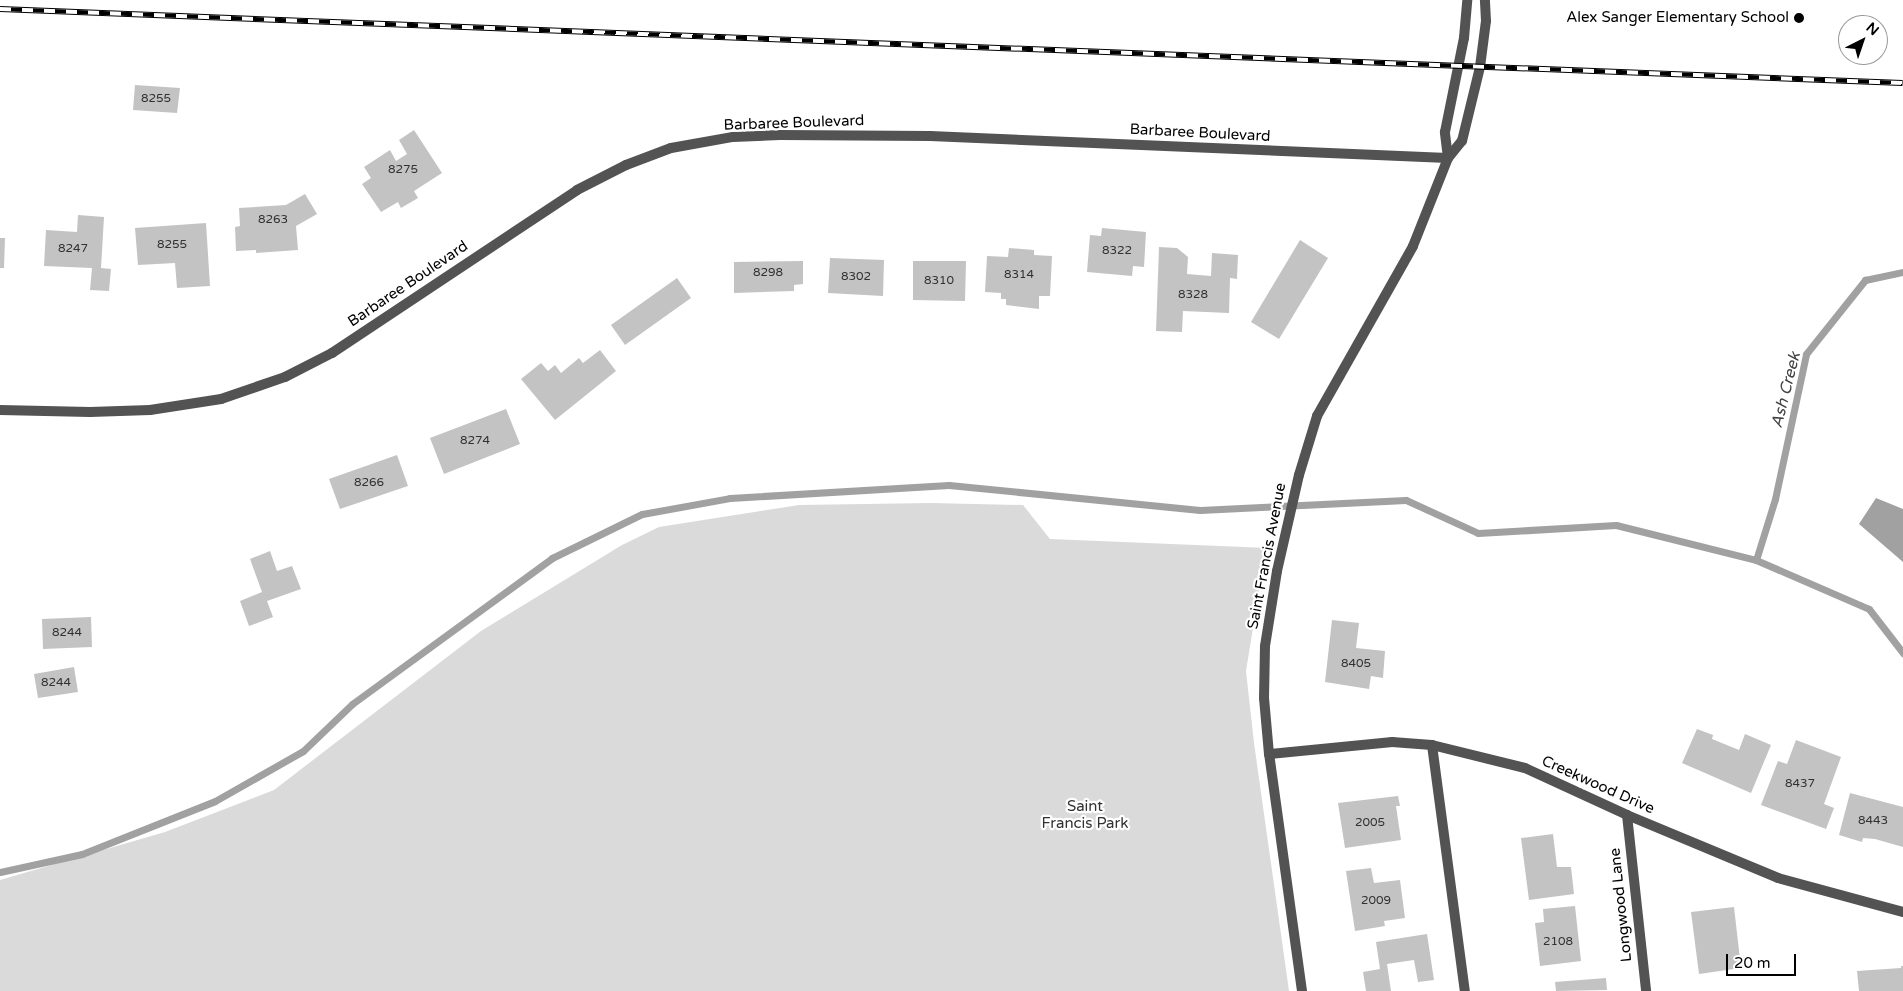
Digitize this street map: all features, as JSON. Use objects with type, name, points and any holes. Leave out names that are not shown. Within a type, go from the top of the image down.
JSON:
[{"type":"street","name":"Saint Francis Avenue","points":[[1448,158],[1445,132],[1464,38],[1467,0]]},
{"type":"street","name":"Saint Francis Avenue","points":[[1302,991],[1269,754],[1264,698],[1265,646],[1277,571],[1299,475],[1317,416],[1413,246],[1448,158],[1462,141],[1480,67],[1486,21],[1485,0]]},
{"type":"street","name":"Barbaree Boulevard","points":[[0,410],[90,412],[150,410],[221,399],[285,377],[332,353],[577,190],[626,165],[671,148],[724,139],[780,135],[930,136],[1448,158]]},
{"type":"street","name":"Creekwood Drive","points":[[1269,754],[1392,742],[1432,745],[1525,768],[1627,815],[1778,878],[1903,912]]},
{"type":"street","points":[[1432,745],[1465,991]]},
{"type":"street","name":"Longwood Lane","points":[[1627,815],[1646,991]]},
{"type":"green space","name":"Saint Francis Park","points":[[931,503],[1023,505],[1050,539],[1268,548],[1246,671],[1254,743],[1289,991],[0,991],[0,880],[165,832],[274,790],[481,631],[622,545],[659,527],[799,505]]},
{"type":"shaded area","points":[[1876,498],[1903,509],[1903,562],[1859,524]]},
{"type":"building","points":[[135,85],[180,88],[177,113],[133,110]]},
{"type":"building","points":[[414,130],[442,173],[414,191],[418,198],[401,208],[398,202],[381,212],[362,184],[371,178],[364,167],[390,150],[396,161],[407,154],[399,140]]},
{"type":"building","points":[[305,194],[317,214],[296,226],[298,250],[256,253],[256,250],[236,251],[235,227],[240,226],[239,208],[286,205]]},
{"type":"building","points":[[78,215],[104,217],[101,268],[111,269],[109,291],[90,290],[92,268],[44,266],[46,230],[77,232]]},
{"type":"building","points":[[206,223],[210,286],[177,288],[175,263],[138,265],[135,228]]},
{"type":"building","points":[[1102,228],[1146,232],[1144,267],[1133,266],[1132,276],[1087,272],[1090,235],[1101,236]]},
{"type":"building","points":[[0,238],[5,238],[4,268],[0,268]]},
{"type":"building","points":[[1300,240],[1328,258],[1279,339],[1251,322]]},
{"type":"building","points":[[1159,247],[1177,248],[1188,257],[1187,274],[1211,276],[1212,253],[1238,255],[1237,279],[1230,278],[1229,313],[1183,311],[1182,332],[1156,331]]},
{"type":"building","points":[[1009,248],[1034,250],[1034,255],[1052,256],[1050,296],[1039,296],[1039,309],[1006,305],[1006,299],[1001,299],[1001,293],[985,292],[987,256],[1008,257]]},
{"type":"building","points":[[830,258],[884,260],[883,296],[828,293]]},
{"type":"building","points":[[803,261],[803,284],[794,285],[794,291],[734,293],[734,262]]},
{"type":"building","points":[[913,261],[966,261],[965,301],[913,300]]},
{"type":"building","points":[[677,278],[691,298],[625,345],[611,325]]},
{"type":"building","points":[[600,350],[616,371],[555,420],[521,379],[541,363],[548,371],[555,365],[561,373],[579,358],[583,363]]},
{"type":"building","points":[[506,409],[520,444],[444,474],[430,438]]},
{"type":"building","points":[[397,455],[408,486],[340,509],[329,479]]},
{"type":"building","points":[[270,551],[277,571],[292,566],[301,589],[267,601],[273,617],[249,626],[240,601],[262,592],[250,559]]},
{"type":"building","points":[[91,617],[92,647],[43,649],[42,619]]},
{"type":"building","points":[[1332,620],[1359,623],[1356,648],[1385,651],[1383,678],[1371,676],[1369,689],[1325,682]]},
{"type":"building","points":[[74,667],[78,692],[38,698],[34,674]]},
{"type":"building","points":[[1697,729],[1713,735],[1712,739],[1739,750],[1745,734],[1771,745],[1751,793],[1682,763]]},
{"type":"building","points":[[1796,740],[1841,757],[1824,804],[1834,808],[1826,829],[1761,805],[1778,761],[1787,764]]},
{"type":"building","points":[[1850,793],[1903,807],[1903,847],[1875,839],[1863,838],[1862,842],[1839,835]]},
{"type":"building","points":[[1398,796],[1400,806],[1396,806],[1401,840],[1345,848],[1338,803]]},
{"type":"building","points":[[1553,834],[1557,867],[1571,867],[1574,894],[1529,900],[1521,838]]},
{"type":"building","points":[[1371,868],[1374,883],[1400,880],[1405,918],[1384,921],[1385,926],[1355,931],[1346,871]]},
{"type":"building","points":[[1575,906],[1581,961],[1540,966],[1535,923],[1544,922],[1543,909]]},
{"type":"building","points":[[1734,907],[1741,968],[1699,974],[1691,912]]},
{"type":"building","points":[[1427,934],[1434,980],[1418,982],[1414,960],[1387,964],[1391,991],[1366,991],[1363,972],[1380,969],[1376,942]]},
{"type":"building","points":[[1903,966],[1903,991],[1859,991],[1857,971],[1901,968]]},
{"type":"building","points":[[1606,978],[1607,990],[1556,991],[1555,982]]},
{"type":"waterway","name":"Ash Creek","points":[[1756,560],[1775,499],[1806,354],[1865,280],[1903,272]]},
{"type":"waterway","points":[[0,872],[82,854],[215,801],[303,751],[352,704],[552,558],[642,514],[730,498],[949,485],[1200,510],[1406,500],[1478,533],[1616,525],[1756,560],[1869,609],[1903,653]]},
{"type":"railway","points":[[0,9],[1903,83]]},
{"type":"place","name":"Alex Sanger Elementary School","points":[[1799,18]]}]
